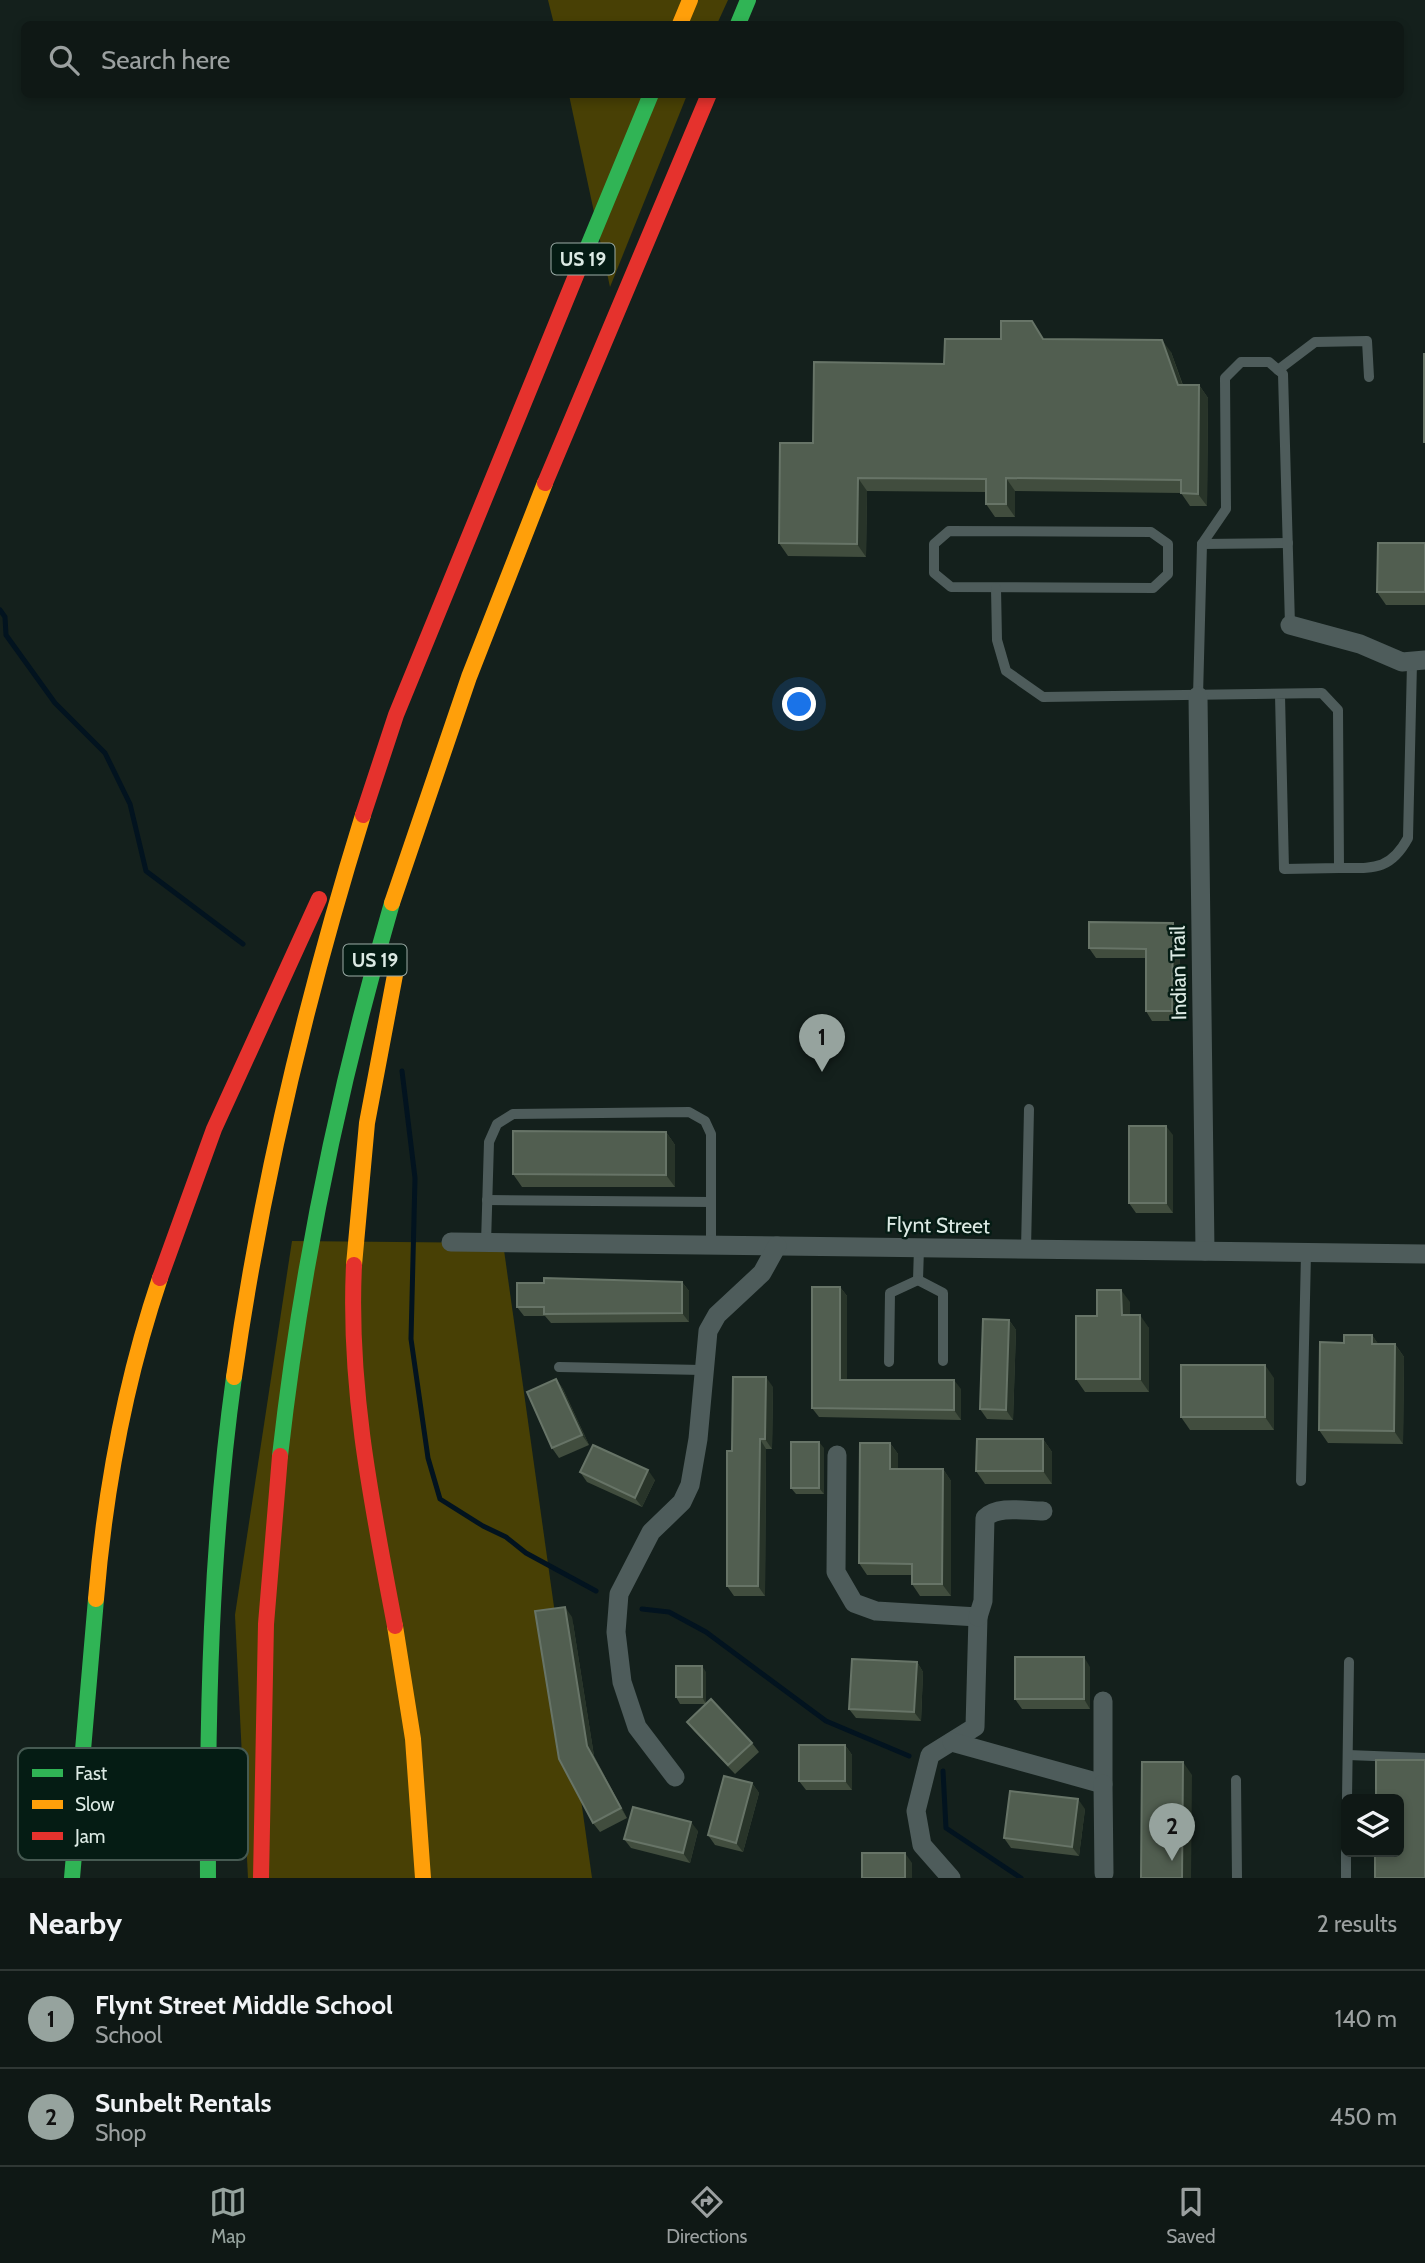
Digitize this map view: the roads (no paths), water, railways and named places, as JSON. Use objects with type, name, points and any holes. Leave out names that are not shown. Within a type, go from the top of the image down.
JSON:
[{"type":"highway","points":[[681,21],[690,0]]},
{"type":"highway","points":[[739,21],[748,0]]},
{"type":"highway","name":"US 19","points":[[209,1748],[209,1677],[217,1546],[229,1415],[249,1284],[286,1091],[320,951],[360,818],[431,627],[649,98]]},
{"type":"highway","name":"US 19","points":[[261,1878],[259,1774],[270,1541],[282,1420],[299,1300],[339,1100],[360,1013],[398,879],[441,752],[499,601],[707,98]]},
{"type":"highway","points":[[413,895],[441,752]]},
{"type":"highway","points":[[83,1748],[103,1522],[119,1426],[141,1334],[179,1220],[247,1055],[283,973],[360,818]]},
{"type":"highway","points":[[401,946],[375,1069],[365,1132],[355,1264],[355,1364],[361,1441],[412,1726],[423,1878]]},
{"type":"highway","points":[[72,1878],[74,1860]]},
{"type":"highway","name":"US 19","points":[[208,1860],[208,1878]]},
{"type":"street","points":[[1290,625],[1419,662]]},
{"type":"street","name":"Indian Trail","points":[[1198,696],[1205,1251]]},
{"type":"street","name":"Flynt Street","points":[[451,1242],[1425,1254]]},
{"type":"street","points":[[675,1777],[637,1727],[622,1682],[616,1632],[620,1594],[625,1579],[651,1532],[682,1502],[690,1485],[698,1439],[705,1340],[717,1315],[762,1273],[777,1246]]},
{"type":"street","points":[[837,1455],[836,1572],[854,1602],[876,1611],[978,1617]]},
{"type":"street","points":[[951,1878],[922,1845],[916,1811],[930,1755],[975,1727],[978,1617],[983,1601],[985,1518],[1000,1511],[1043,1511]]},
{"type":"street","points":[[1103,1701],[1104,1873]]},
{"type":"street","points":[[952,1742],[1103,1784]]},
{"type":"lane","points":[[1278,370],[1315,342],[1367,341],[1369,377]]},
{"type":"lane","points":[[1198,696],[1202,544],[1226,509],[1225,378],[1241,362],[1269,362],[1283,374],[1290,625]]},
{"type":"lane","points":[[948,531],[1151,532],[1168,544],[1168,574],[1153,588],[996,588],[951,587],[934,573],[934,544],[948,531]]},
{"type":"lane","points":[[1202,544],[1288,543]]},
{"type":"lane","points":[[996,588],[997,640],[1006,671],[1043,697],[1322,693],[1338,710],[1339,868]]},
{"type":"lane","points":[[1280,695],[1284,869],[1376,868],[1398,856],[1408,838],[1419,662]]},
{"type":"lane","points":[[1026,1249],[1029,1109]]},
{"type":"lane","points":[[486,1242],[489,1142],[497,1124],[513,1114],[689,1112],[705,1121],[711,1133],[711,1245]]},
{"type":"lane","points":[[487,1200],[711,1202]]},
{"type":"lane","points":[[918,1280],[919,1248]]},
{"type":"lane","points":[[1301,1481],[1306,1253]]},
{"type":"lane","points":[[918,1280],[943,1293],[943,1361]]},
{"type":"lane","points":[[889,1362],[890,1293],[918,1280]]},
{"type":"lane","points":[[559,1367],[702,1370]]},
{"type":"lane","points":[[1347,1794],[1349,1662]]},
{"type":"lane","points":[[1348,1755],[1425,1758]]},
{"type":"lane","points":[[1236,1780],[1237,1878]]},
{"type":"lane","points":[[1346,1857],[1346,1878]]},
{"type":"waterway","points":[[0,610],[5,617],[6,635],[55,703],[105,753],[130,804],[146,871],[243,944]]},
{"type":"waterway","points":[[402,1071],[415,1178],[411,1339],[428,1458],[440,1499],[506,1537],[526,1553],[596,1591]]},
{"type":"waterway","points":[[642,1609],[669,1612],[706,1632],[826,1721],[909,1756]]},
{"type":"waterway","points":[[943,1771],[946,1828],[1021,1878]]},
{"type":"place","name":"Flynt Street Middle School","points":[[822,1072]]},
{"type":"place","name":"Sunbelt Rentals","points":[[1172,1861]]}]
